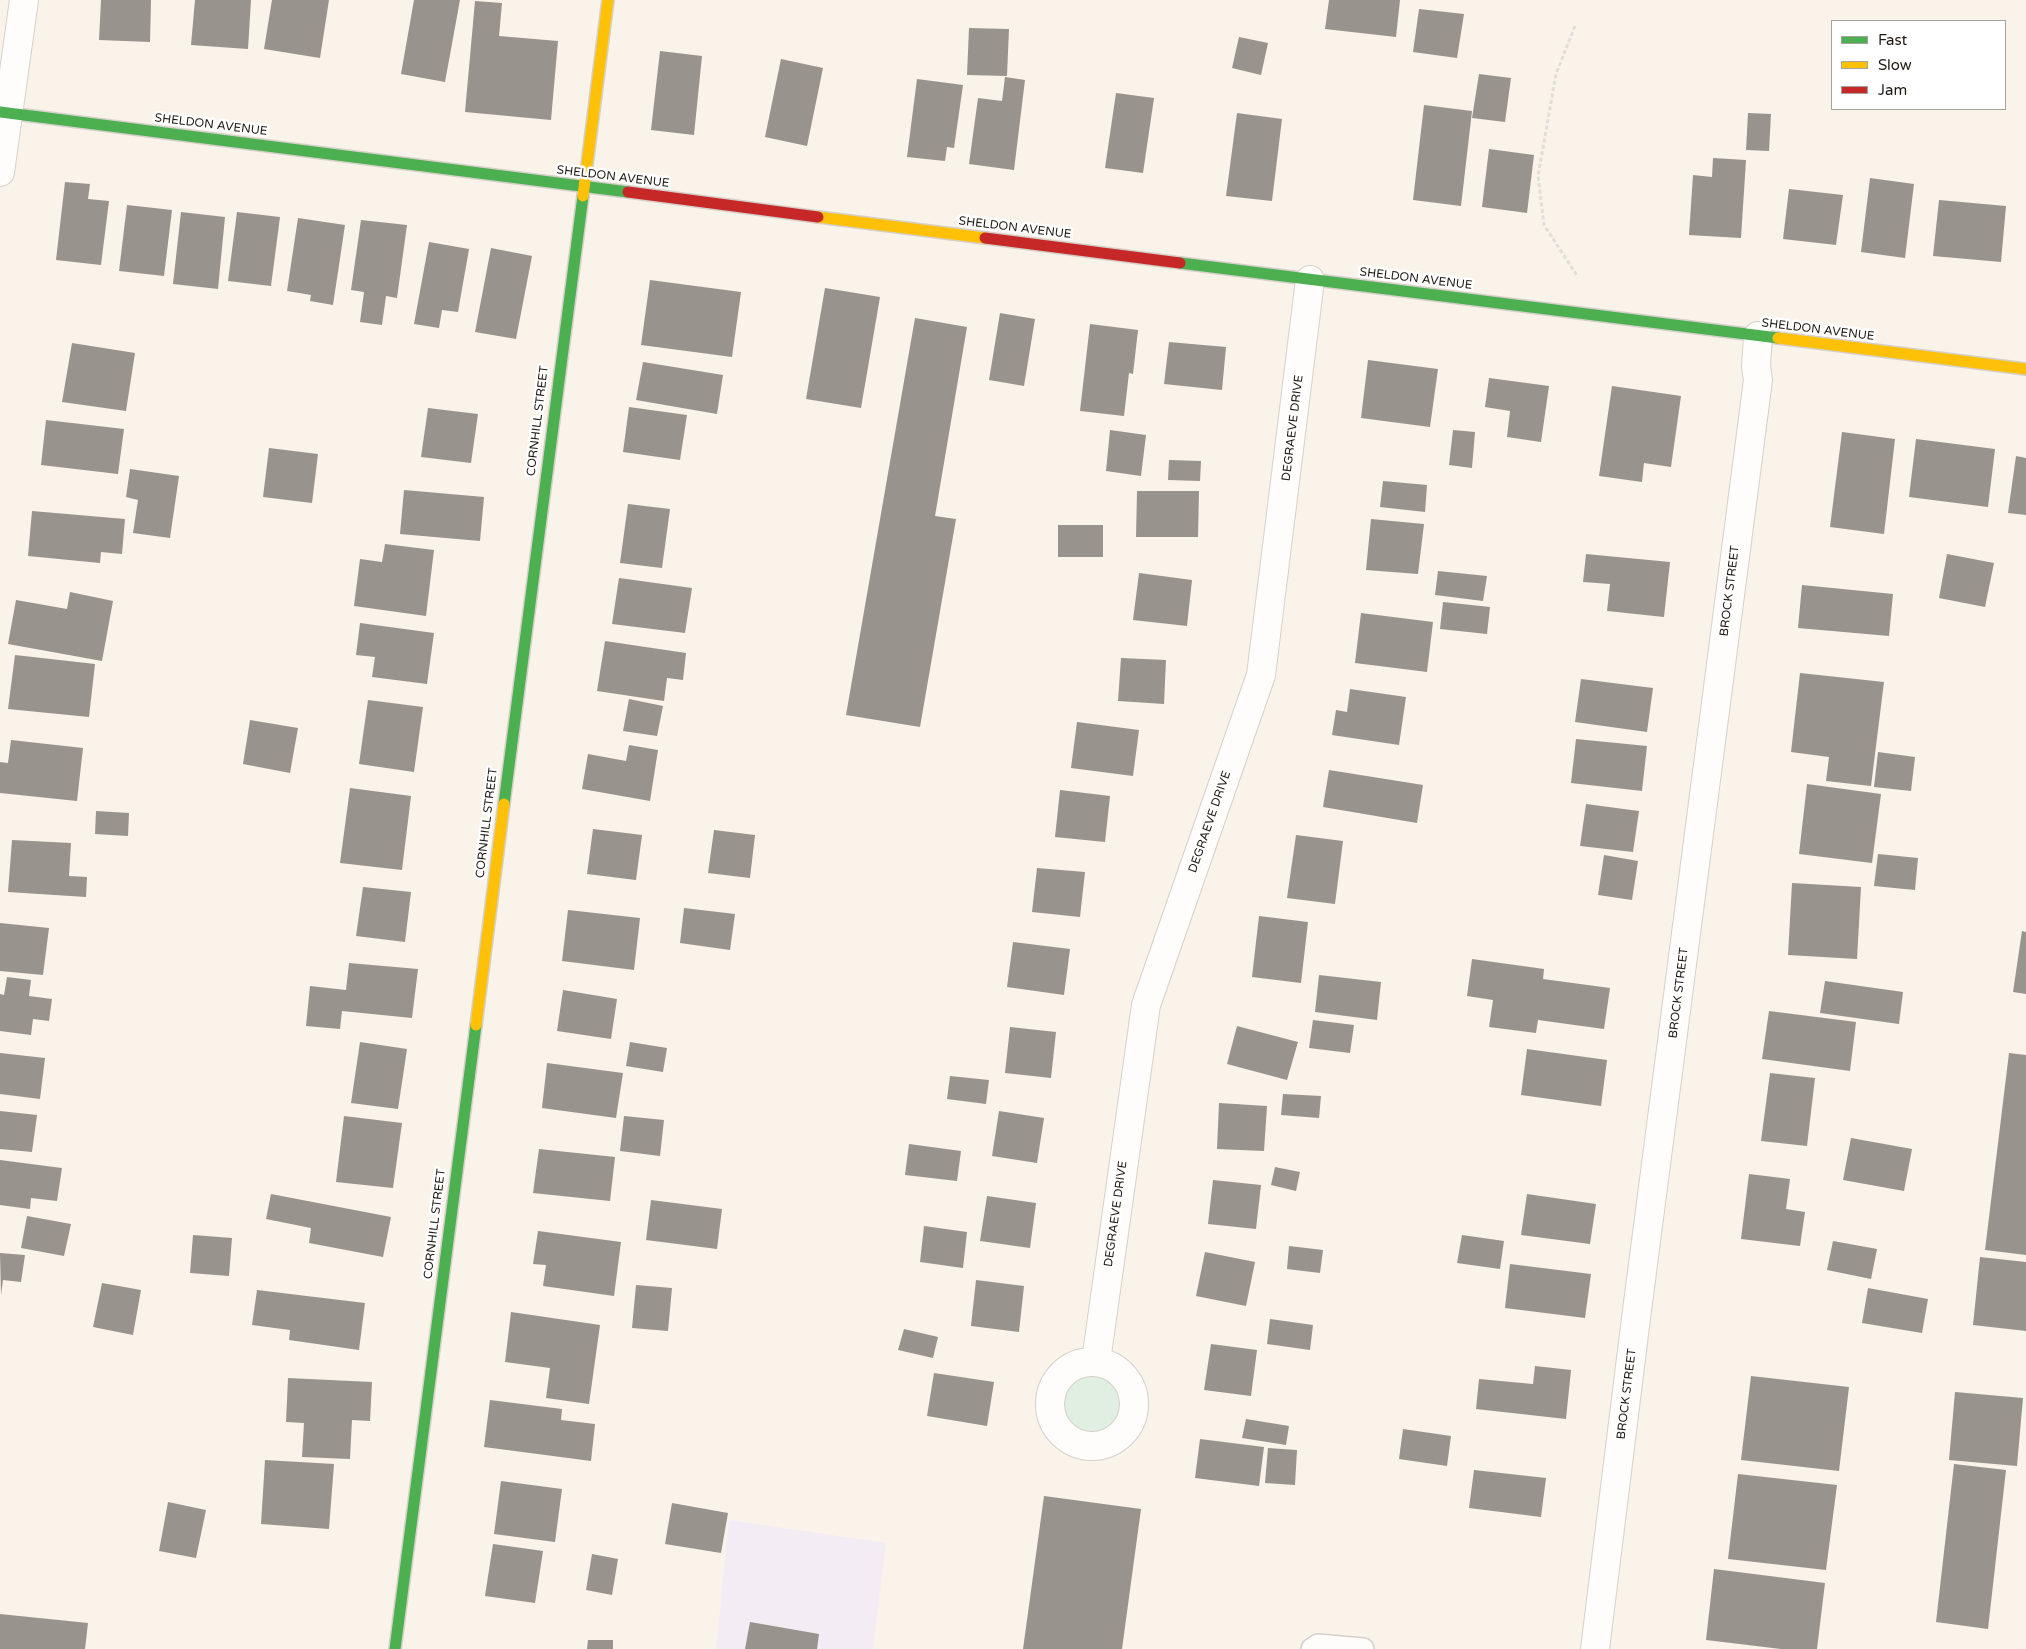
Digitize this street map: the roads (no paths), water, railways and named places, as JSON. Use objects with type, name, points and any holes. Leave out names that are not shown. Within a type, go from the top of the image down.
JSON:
[{"type":"street","points":[[0,172],[4,112],[24,0]]},
{"type":"street","name":"CORNHILL STREET","points":[[395,1649],[582,187],[608,0]]},
{"type":"street","name":"SHELDON AVENUE","points":[[4,112],[1310,280],[2026,369]]},
{"type":"street","name":"DEGRAEVE DRIVE","points":[[1096,1361],[1146,1005],[1261,675],[1310,280]]},
{"type":"street","name":"BROCK STREET","points":[[1595,1649],[1638,1299],[1758,380],[1756,366],[1758,336]]},
{"type":"lane","points":[[1312,1649],[1318,1645],[1364,1649]]}]
